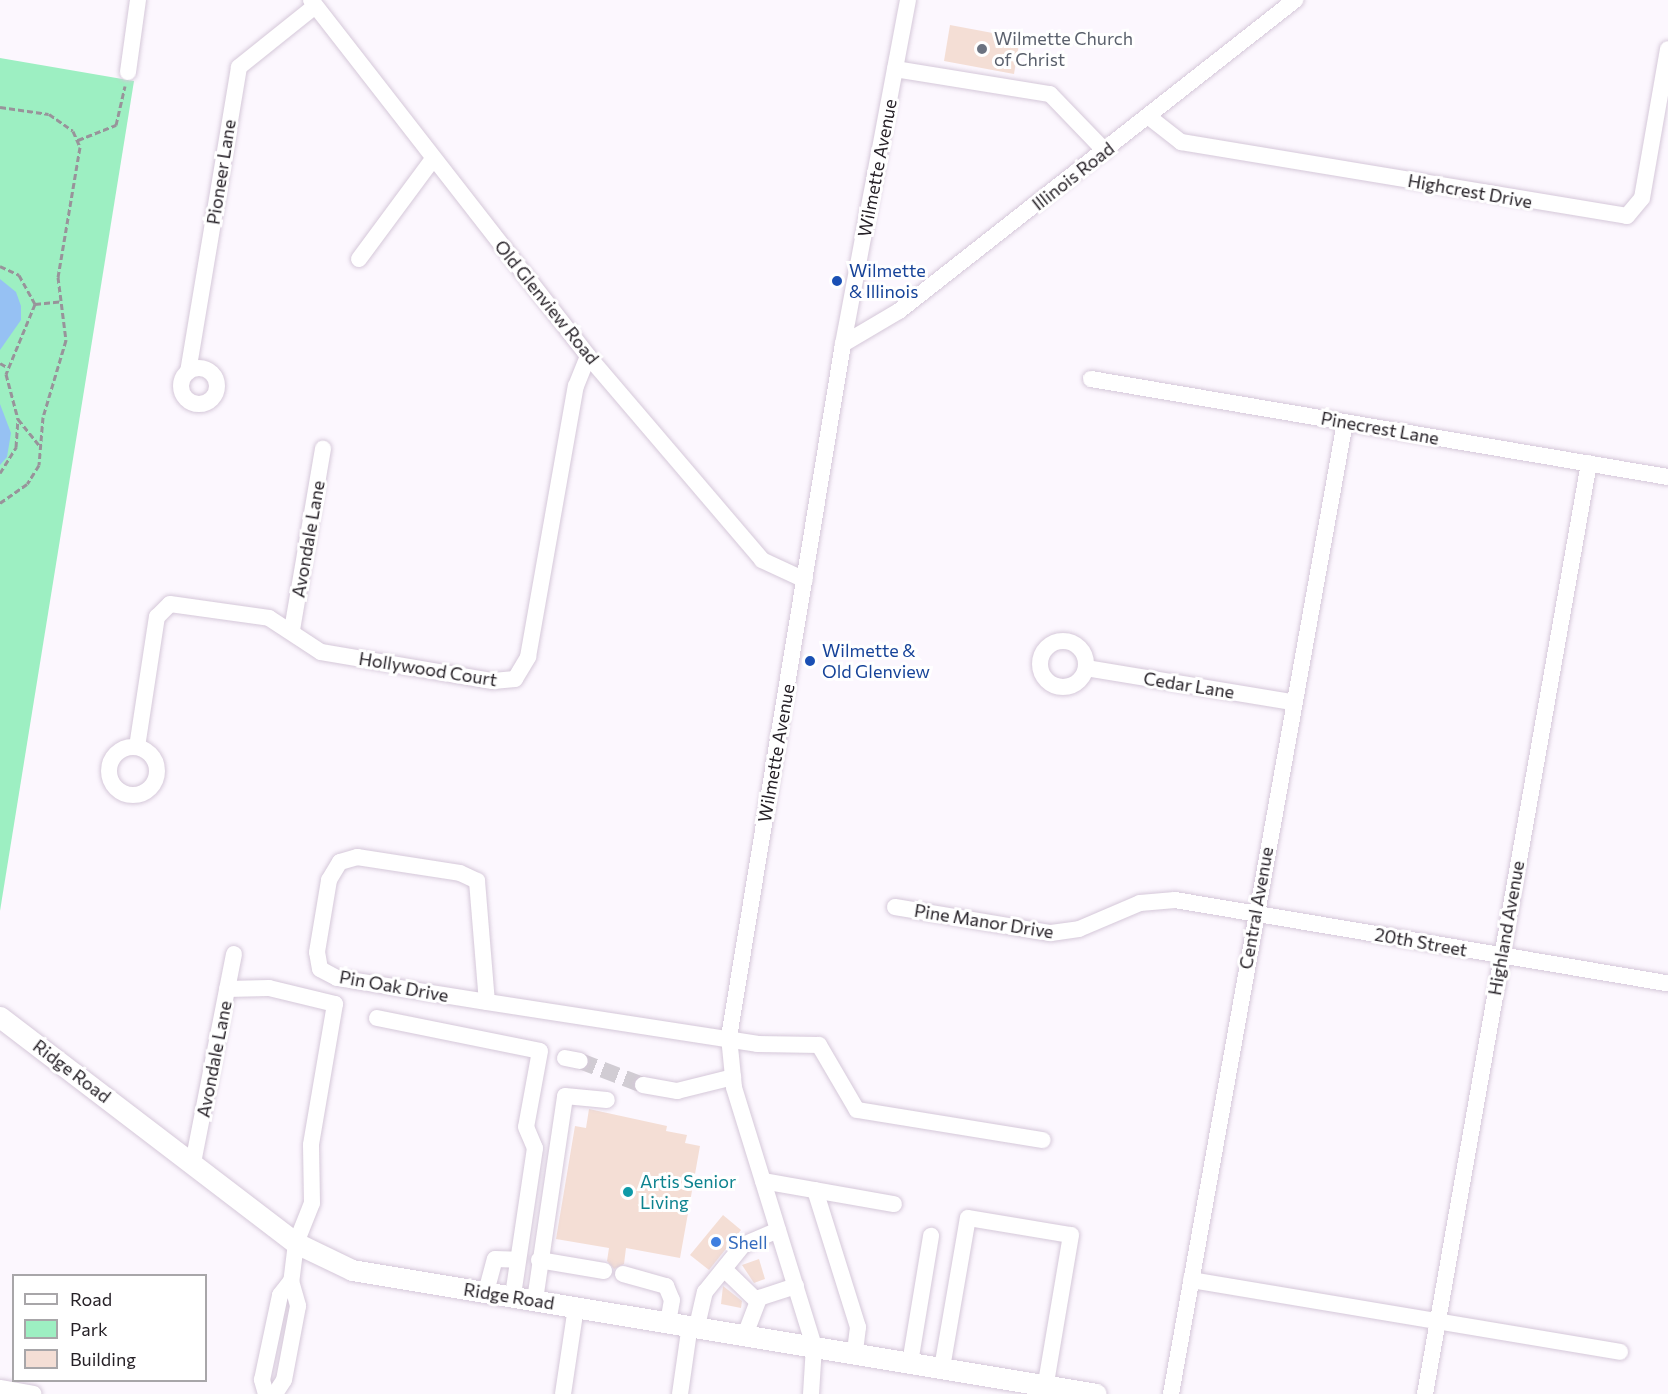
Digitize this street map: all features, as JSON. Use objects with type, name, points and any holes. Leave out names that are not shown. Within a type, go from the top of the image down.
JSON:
[{"type":"main road","name":"Ridge Road","points":[[0,1017],[296,1243],[352,1270],[910,1362],[1045,1390],[1096,1394]]},
{"type":"street","points":[[128,72],[138,0]]},
{"type":"street","name":"Illinois Road","points":[[843,344],[899,311],[1105,152],[1295,0]]},
{"type":"street","name":"Wilmette Avenue","points":[[811,1394],[814,1346],[733,1077],[729,1037],[843,344],[895,69],[903,1]]},
{"type":"street","name":"Old Glenview Road","points":[[313,3],[588,356],[762,560],[805,580]]},
{"type":"street","name":"Pioneer Lane","points":[[188,372],[239,67],[313,3]]},
{"type":"street","name":"Highcrest Drive","points":[[1149,117],[1181,142],[1627,216],[1642,198],[1668,49]]},
{"type":"street","points":[[895,69],[1050,94],[1105,152]]},
{"type":"street","points":[[359,259],[433,159]]},
{"type":"street","name":"Hollywood Court","points":[[137,747],[162,608],[182,604],[259,616],[292,630],[321,652],[493,681],[515,679],[528,657],[576,386],[588,356]]},
{"type":"street","name":"Pinecrest Lane","points":[[1091,379],[1668,477]]},
{"type":"street","name":"Central Avenue","points":[[1172,1394],[1292,702],[1345,422]]},
{"type":"street","name":"Avondale Lane","points":[[292,630],[323,449]]},
{"type":"street","name":"Highland Avenue","points":[[1425,1394],[1589,463]]},
{"type":"street","name":"Cedar Lane","points":[[1086,668],[1292,702]]},
{"type":"street","name":"Pin Oak Drive","points":[[487,1002],[477,881],[460,873],[357,857],[333,869],[317,952],[320,969],[337,978],[615,1025],[729,1037],[758,1044],[819,1045],[856,1110],[1043,1140]]},
{"type":"street","name":"20th Street","points":[[1174,900],[1668,983]]},
{"type":"street","name":"Pine Manor Drive","points":[[896,907],[1051,933],[1079,929],[1140,903],[1174,900]]},
{"type":"street","name":"Avondale Lane","points":[[193,1163],[234,954]]},
{"type":"street","points":[[227,989],[269,988],[335,1004],[311,1145],[312,1203],[296,1243],[291,1281],[298,1306],[284,1380],[275,1394]]},
{"type":"street","points":[[377,1018],[540,1051],[526,1127],[536,1148],[513,1296]]},
{"type":"street","points":[[643,1085],[677,1091],[733,1077]]},
{"type":"street","points":[[535,1300],[539,1260],[565,1096],[607,1100]]},
{"type":"street","points":[[763,1180],[894,1203]]},
{"type":"street","points":[[815,1190],[858,1327],[855,1353]]},
{"type":"street","points":[[942,1368],[968,1218],[1071,1235],[1045,1390]]},
{"type":"street","points":[[680,1394],[693,1326],[705,1292],[743,1245],[778,1230]]},
{"type":"street","points":[[910,1362],[931,1236]]},
{"type":"street","points":[[486,1292],[495,1259],[518,1260]]},
{"type":"street","points":[[539,1260],[603,1271]]},
{"type":"street","points":[[724,1269],[757,1301]]},
{"type":"street","points":[[623,1274],[666,1286],[672,1300],[668,1322]]},
{"type":"street","points":[[1191,1280],[1620,1352]]},
{"type":"street","points":[[266,1394],[262,1380],[280,1295],[291,1281]]},
{"type":"street","points":[[745,1335],[757,1301],[796,1286]]},
{"type":"street","points":[[563,1394],[576,1307]]},
{"type":"street","points":[[0,1388],[33,1394]]},
{"type":"path","points":[[78,140],[117,125],[128,72]]},
{"type":"path","points":[[0,107],[49,114],[78,140],[80,162],[60,251],[66,340],[43,417],[39,465],[27,484],[0,503]]},
{"type":"path","points":[[0,266],[18,275],[35,304]]},
{"type":"path","points":[[35,304],[62,301]]},
{"type":"path","points":[[35,304],[7,367],[8,393],[18,418],[40,446]]},
{"type":"path","points":[[0,363],[7,367]]},
{"type":"path","points":[[0,473],[16,447],[18,418]]},
{"type":"green space","points":[[0,58],[134,81],[0,911]]},
{"type":"water","points":[[0,279],[16,292],[21,306],[21,320],[0,350]]},
{"type":"water","points":[[0,404],[11,433],[7,457],[0,465]]},
{"type":"building","name":"Wilmette Church of Christ","points":[[950,25],[1020,38],[1014,74],[944,61]]},
{"type":"building","name":"Artis Senior Living","points":[[589,1109],[667,1126],[666,1131],[687,1135],[685,1143],[700,1146],[680,1258],[626,1248],[624,1264],[614,1269],[607,1261],[609,1248],[556,1239],[575,1126],[586,1128]]},
{"type":"building","name":"Shell","points":[[723,1215],[741,1230],[709,1270],[690,1255]]},
{"type":"building","points":[[759,1259],[765,1279],[754,1283],[742,1265]]},
{"type":"building","points":[[723,1286],[742,1301],[741,1308],[721,1304]]},
{"type":"tunnel","points":[[580,1061],[643,1085]]},
{"type":"place","name":"Wilmette Church of Christ","points":[[982,49]]},
{"type":"place","name":"Wilmette & Illinois","points":[[837,281]]},
{"type":"place","name":"Wilmette & Old Glenview","points":[[810,661]]},
{"type":"place","name":"Artis Senior Living","points":[[628,1192]]},
{"type":"place","name":"Shell","points":[[716,1242]]}]
